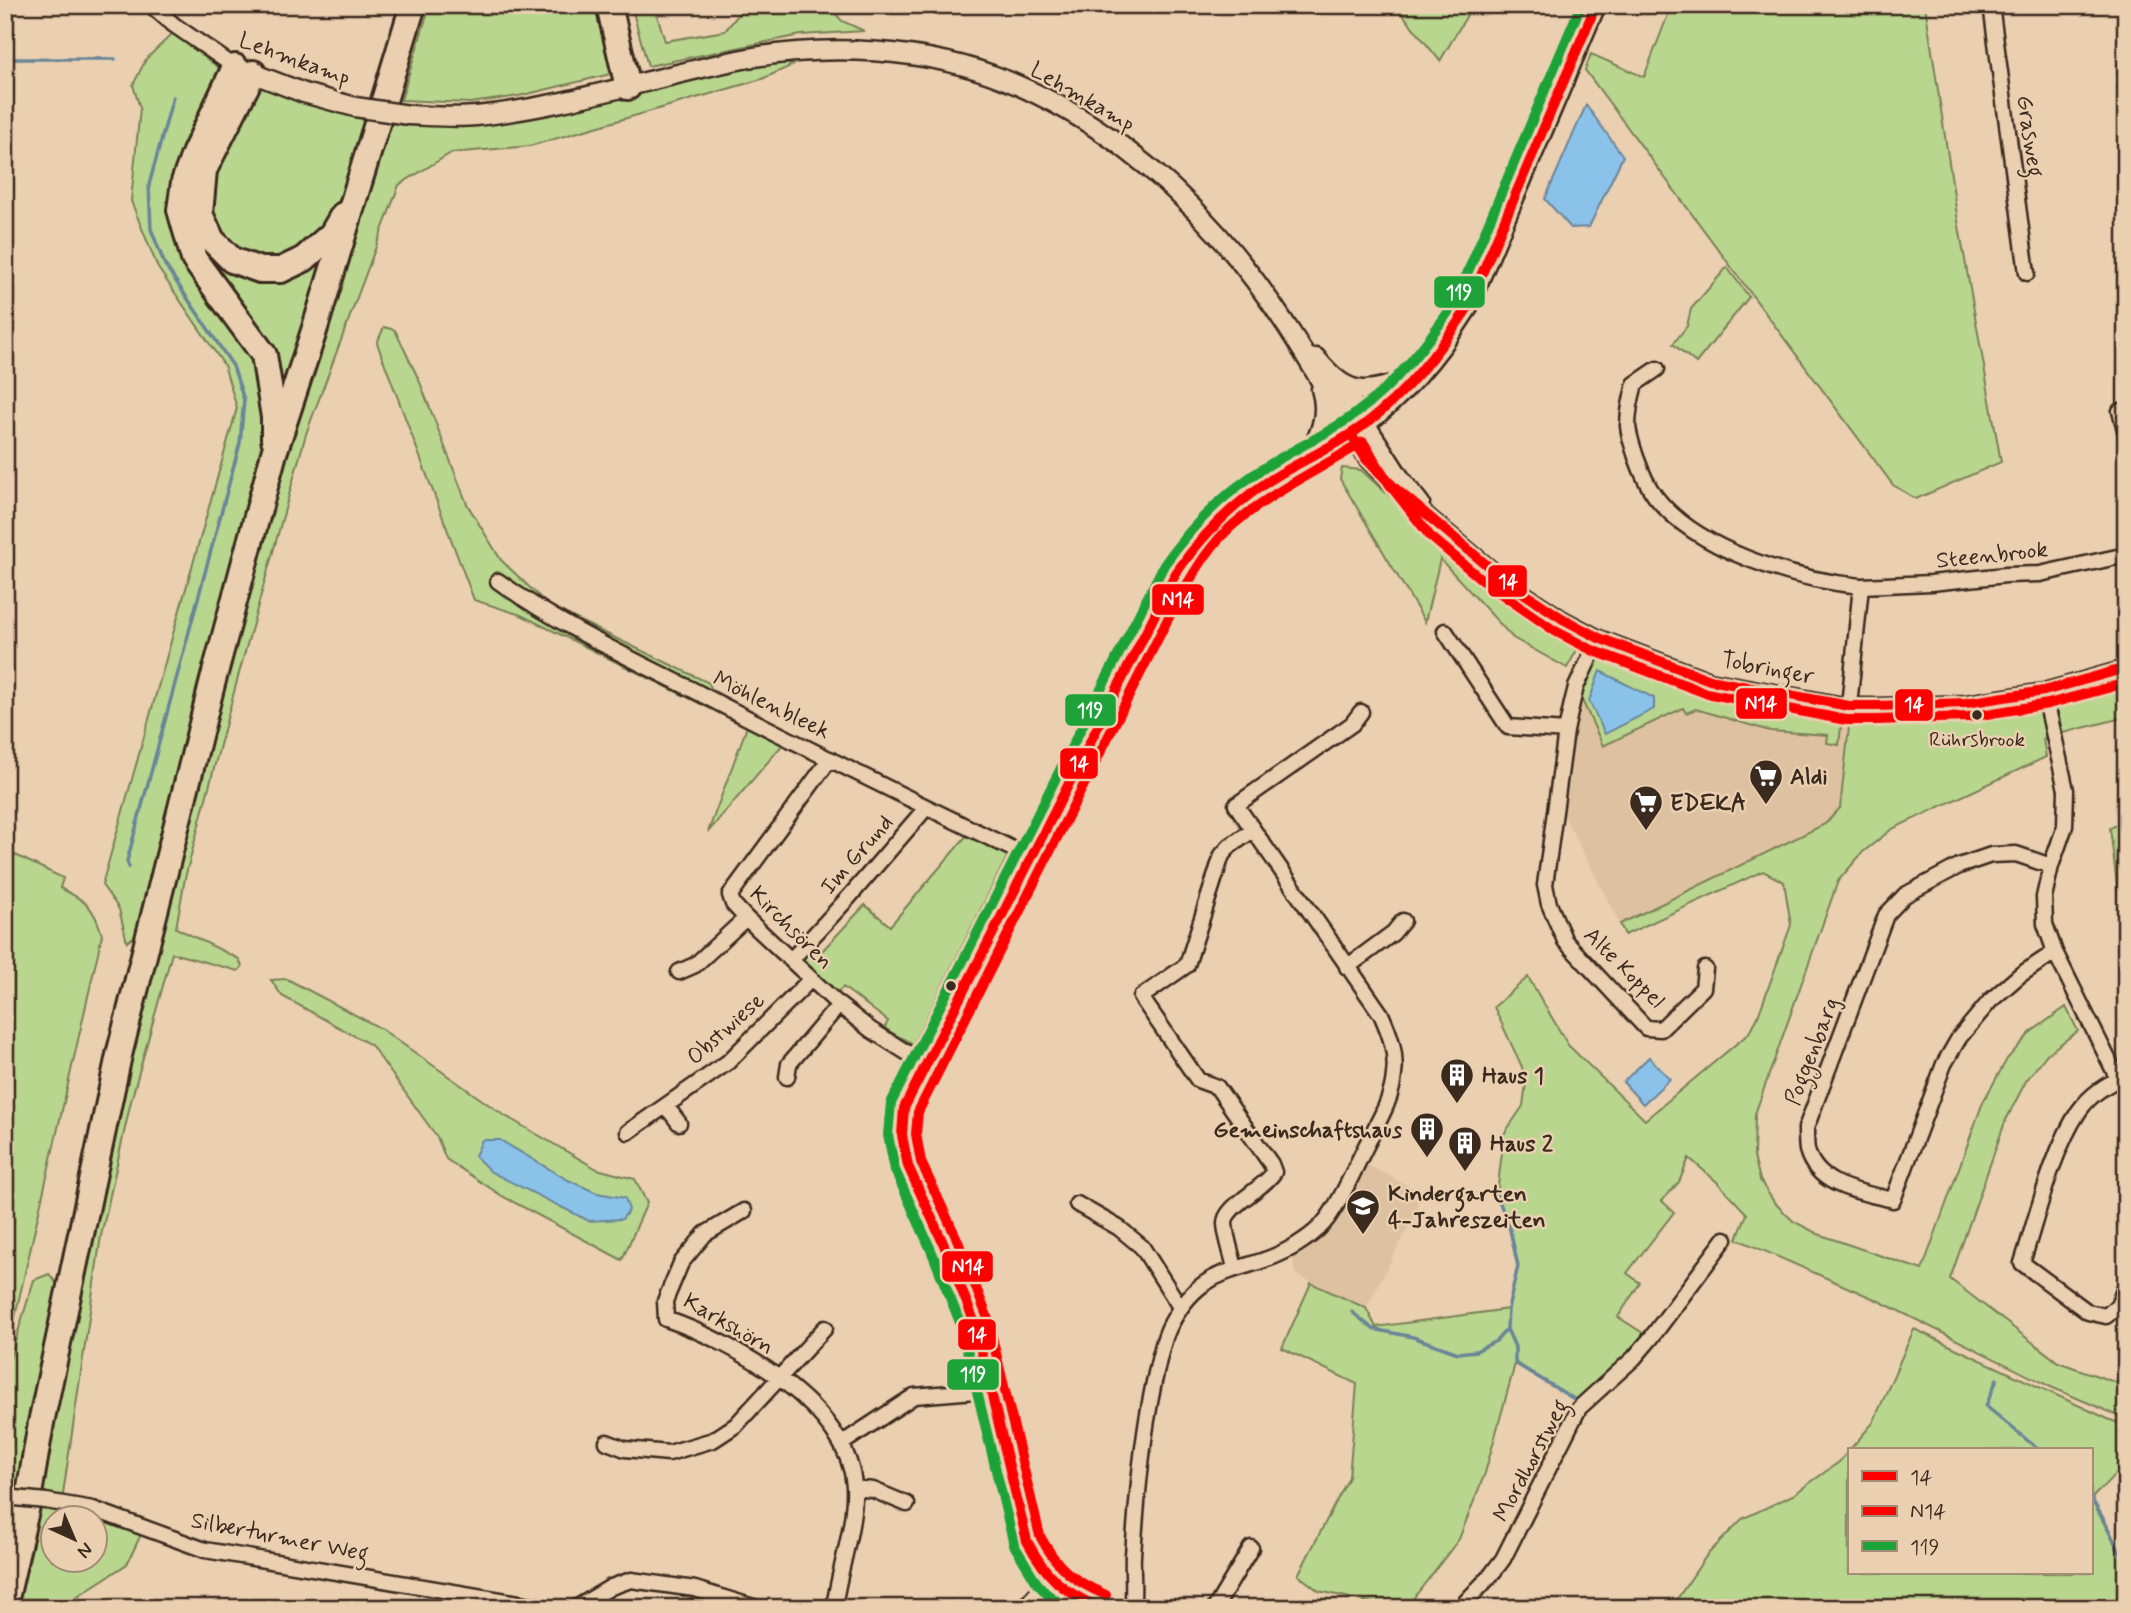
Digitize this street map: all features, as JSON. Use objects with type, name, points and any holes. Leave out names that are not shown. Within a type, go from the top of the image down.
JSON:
[{"type":"highway","points":[[5,1603],[27,1506],[43,1409],[119,1055],[212,684],[274,453],[413,5]]},
{"type":"highway","points":[[609,5],[637,85]]},
{"type":"highway","points":[[626,5],[637,85]]},
{"type":"highway","points":[[244,70],[204,170],[200,214],[212,240],[232,260],[260,270],[281,270],[304,259],[332,234],[357,190]]},
{"type":"highway","points":[[244,70],[195,152],[184,182],[180,210],[194,259],[264,355],[274,418],[274,453]]},
{"type":"street","name":"Lehmkamp","points":[[151,5],[174,25],[244,70],[304,93],[355,107],[409,115],[473,117],[523,110],[739,60],[817,49],[883,51],[947,62],[1007,80],[1069,111],[1131,153],[1190,205],[1258,284],[1322,374]]},
{"type":"street","points":[[1101,1608],[1065,1590],[1050,1579],[1037,1562],[1027,1541],[974,1321],[944,1245],[908,1166],[902,1135],[904,1108],[1164,596],[1191,551],[1223,515],[1266,483],[1367,423],[1418,376],[1443,346],[1467,309],[1596,5]]},
{"type":"street","name":"Grasweg","points":[[1990,5],[2027,273]]},
{"type":"street","points":[[1657,369],[1634,384],[1628,429],[1641,472],[1660,502],[1694,530],[1754,561],[1797,575],[1861,586],[1849,706]]},
{"type":"street","points":[[1322,374],[1352,388],[1367,391],[1418,376]]},
{"type":"street","points":[[1322,374],[1367,423]]},
{"type":"street","points":[[1322,374],[1351,434]]},
{"type":"street","points":[[1305,461],[1319,436],[1325,415],[1322,374]]},
{"type":"street","points":[[2120,411],[2126,433]]},
{"type":"street","name":"Tobringer","points":[[1367,423],[1401,476],[1440,526]]},
{"type":"street","name":"Tobringer","points":[[1351,434],[1366,459],[1396,489],[1522,593],[1599,638],[1710,680],[1849,706],[1966,703],[2044,691],[2126,668]]},
{"type":"street","name":"Steenbrook","points":[[1861,586],[2040,573],[2126,555]]},
{"type":"street","name":"Möhlenbleek","points":[[498,581],[553,618],[746,718],[1031,858]]},
{"type":"street","points":[[1444,631],[1508,727],[1566,731]]},
{"type":"street","name":"Alte Koppel","points":[[1599,638],[1576,687],[1566,731],[1545,885],[1549,904],[1565,941],[1646,1028],[1661,1029],[1703,988],[1705,969]]},
{"type":"street","points":[[2044,691],[2066,790],[2065,826],[2050,866],[2045,897],[2045,924],[2055,953],[2122,1077],[2099,1091],[2080,1110],[2061,1143],[2022,1263],[2088,1312],[2106,1316],[2118,1306],[2126,1285]]},
{"type":"street","points":[[1132,1608],[1135,1593],[1133,1559],[1145,1426],[1166,1333],[1180,1307],[1211,1278],[1277,1255],[1300,1243],[1325,1221],[1339,1201],[1389,1098],[1395,1073],[1393,1046],[1381,1014],[1236,805],[1352,724],[1361,712]]},
{"type":"street","name":"Kirchsören","points":[[830,758],[730,895],[733,904],[746,918],[839,1005],[871,1030],[925,1064]]},
{"type":"street","name":"Im Grund","points":[[791,960],[926,807]]},
{"type":"street","points":[[1235,1268],[1225,1225],[1226,1216],[1269,1180],[1274,1172],[1217,1087],[1198,1080],[1141,997],[1187,965],[1222,855],[1253,830]]},
{"type":"street","name":"Poggenbarg","points":[[2050,866],[2016,854],[1992,855],[1959,866],[1905,895],[1886,915],[1806,1128],[1807,1149],[1812,1162],[1829,1181],[1893,1200],[1944,1064],[1959,1038],[1990,1001],[2020,975],[2055,953]]},
{"type":"street","points":[[679,972],[695,965],[746,918]]},
{"type":"street","points":[[1347,967],[1393,933],[1403,921]]},
{"type":"street","name":"Obstwiese","points":[[628,1132],[728,1062],[811,979]]},
{"type":"street","points":[[787,1077],[789,1064],[839,1005]]},
{"type":"street","points":[[666,1105],[679,1122]]},
{"type":"street","points":[[1077,1204],[1119,1228],[1142,1247],[1180,1307]]},
{"type":"street","name":"Karkshörn","points":[[744,1210],[705,1234],[681,1263],[665,1301],[666,1319],[731,1346],[779,1379],[827,1423],[841,1444],[850,1463],[854,1488],[834,1608]]},
{"type":"street","name":"Mordhorstweg","points":[[1460,1608],[1491,1576],[1503,1559],[1579,1408],[1634,1358],[1725,1239]]},
{"type":"street","name":"Karkshörn","points":[[607,1441],[625,1449],[669,1453],[713,1440],[736,1424],[825,1328]]},
{"type":"street","points":[[841,1444],[914,1396],[975,1391]]},
{"type":"street","points":[[854,1488],[873,1490],[907,1504]]},
{"type":"street","name":"Silberturmer Weg","points":[[5,1497],[93,1509],[205,1550],[549,1608]]},
{"type":"street","points":[[1215,1608],[1251,1548]]},
{"type":"street","points":[[1023,1608],[1050,1579]]},
{"type":"street","points":[[576,1608],[611,1587],[631,1580],[695,1589],[757,1608]]},
{"type":"shaded area","points":[[1582,701],[1603,745],[1683,708],[1696,709],[1770,731],[1828,735],[1828,743],[1838,745],[1842,717],[1850,718],[1839,808],[1825,824],[1620,924],[1561,810],[1567,762]]},
{"type":"shaded area","name":"Kindergarten 4-Jahreszeiten","points":[[1366,1164],[1416,1190],[1418,1209],[1366,1308],[1295,1274],[1293,1256],[1331,1228]]},
{"type":"green space","points":[[430,5],[602,5],[619,72],[519,96],[470,103],[401,100]]},
{"type":"green space","points":[[631,5],[654,5],[665,41],[725,31],[746,5],[828,5],[842,21],[864,31],[801,35],[648,66]]},
{"type":"green space","points":[[1395,5],[1473,5],[1440,61]]},
{"type":"green space","points":[[1652,5],[1925,5],[1957,215],[2001,462],[1916,499],[1893,485],[1585,70],[1591,54],[1644,77],[1669,12]]},
{"type":"green space","points":[[173,33],[223,71],[174,192],[256,359],[268,415],[260,467],[140,932],[127,942],[119,909],[102,885],[237,408],[224,365],[158,268],[131,201],[140,108],[133,85],[146,59]]},
{"type":"green space","points":[[777,62],[793,65],[762,79],[530,146],[451,153],[399,185],[306,434],[185,878],[176,928],[239,959],[242,967],[238,971],[172,953],[131,1101],[101,1236],[63,1494],[59,1502],[66,1504],[38,1504],[38,1574],[108,1574],[108,1517],[144,1528],[127,1564],[59,1608],[5,1608],[5,1504],[34,1494],[83,1255],[229,654],[311,367],[392,123],[474,125],[583,107],[706,75]]},
{"type":"green space","points":[[252,84],[364,119],[340,202],[318,241],[289,260],[252,262],[216,237],[207,175]]},
{"type":"green space","points":[[193,210],[268,277],[335,241],[280,422],[278,392],[196,249]]},
{"type":"green space","points":[[1727,267],[1749,297],[1696,363],[1673,344],[1687,326],[1691,309]]},
{"type":"green space","points":[[384,327],[395,330],[419,380],[467,504],[501,560],[547,604],[709,683],[717,703],[701,704],[521,615],[474,600],[377,343]]},
{"type":"green space","points":[[1342,468],[1361,470],[1461,562],[1489,584],[1572,639],[1578,648],[1567,668],[1513,638],[1440,559],[1425,622],[1340,479]]},
{"type":"green space","points":[[1597,643],[1703,691],[1842,717],[1839,745],[1827,743],[1828,735],[1770,731],[1696,709],[1686,713],[1683,708],[1603,746],[1576,687]]},
{"type":"green space","points":[[2126,681],[2126,717],[2063,733],[2055,702]]},
{"type":"green space","points":[[2043,699],[2051,736],[2043,739],[2046,757],[1892,829],[1863,852],[1838,881],[1755,1114],[1754,1156],[1760,1180],[1774,1202],[1793,1221],[1818,1234],[1922,1270],[1983,1102],[2007,1059],[2031,1032],[2066,1007],[2078,1031],[2047,1054],[2026,1081],[2005,1122],[1950,1279],[2058,1362],[2126,1386],[2126,1419],[2051,1387],[1879,1301],[1737,1239],[1747,1214],[1717,1182],[1689,1158],[1679,1182],[1662,1201],[1674,1212],[1627,1273],[1640,1283],[1618,1317],[1649,1337],[1579,1402],[1515,1364],[1485,1473],[1459,1539],[1406,1608],[1395,1608],[1319,1591],[1298,1575],[1349,1477],[1357,1384],[1282,1348],[1311,1283],[1366,1308],[1376,1327],[1508,1309],[1518,1266],[1510,1230],[1497,1195],[1504,1134],[1523,1106],[1526,1083],[1522,1067],[1494,1007],[1528,977],[1568,1045],[1645,1120],[1748,1034],[1757,1019],[1791,925],[1784,882],[1763,871],[1625,935],[1620,924],[1825,824],[1840,808],[1850,718],[1972,719]]},
{"type":"green space","points":[[748,724],[784,743],[708,832]]},
{"type":"green space","points":[[2126,821],[2126,960],[2110,828]]},
{"type":"green space","points":[[968,834],[1008,855],[913,1044],[884,1029],[888,1021],[843,987],[836,994],[805,964],[803,956],[812,944],[821,952],[865,905],[890,926]]},
{"type":"green space","points":[[5,850],[63,878],[60,888],[88,906],[96,917],[102,935],[14,1321],[5,1349]]},
{"type":"green space","points":[[287,979],[380,1028],[502,1114],[597,1169],[635,1179],[647,1203],[622,1260],[502,1196],[446,1159],[437,1137],[371,1045],[282,996],[271,980]]},
{"type":"green space","points":[[49,1274],[60,1287],[21,1493],[5,1492],[5,1374],[34,1280]]},
{"type":"green space","points":[[1914,1329],[2126,1426],[2126,1463],[2092,1498],[2092,1448],[1851,1448],[1873,1423]]},
{"type":"green space","points":[[1848,1452],[1848,1574],[2092,1574],[2092,1501],[2126,1565],[2126,1608],[1671,1608],[1707,1555],[1742,1519],[1793,1495],[1839,1462]]},
{"type":"water","points":[[1586,105],[1623,156],[1589,227],[1571,228],[1545,199]]},
{"type":"water","points":[[1600,671],[1654,698],[1654,709],[1605,734],[1589,701]]},
{"type":"water","points":[[1649,1057],[1670,1079],[1643,1104],[1623,1082]]},
{"type":"water","points":[[482,1140],[500,1140],[568,1180],[597,1193],[625,1198],[629,1210],[622,1219],[589,1221],[491,1172],[475,1156]]},
{"type":"waterway","points":[[5,59],[115,59]]},
{"type":"waterway","points":[[129,867],[127,861],[240,443],[244,400],[233,366],[165,265],[151,229],[149,185],[173,97]]},
{"type":"waterway","points":[[1497,1195],[1510,1230],[1518,1266],[1508,1309],[1507,1329],[1515,1347],[1515,1363],[1579,1402]]},
{"type":"waterway","points":[[1352,1312],[1373,1329],[1413,1337],[1458,1353],[1476,1351],[1496,1341],[1507,1329]]},
{"type":"waterway","points":[[1997,1379],[1986,1406],[2037,1448]]},
{"type":"waterway","points":[[2092,1500],[2126,1565]]},
{"type":"transit line","name":"119","points":[[1067,1608],[1037,1583],[1014,1545],[961,1325],[895,1170],[888,1135],[891,1103],[1164,565],[1199,521],[1226,496],[1256,473],[1355,414],[1384,390],[1433,333],[1455,302],[1581,5]]},
{"type":"transit line","name":"14","points":[[1100,1608],[1076,1596],[1057,1582],[1041,1564],[1027,1541],[974,1321],[944,1245],[908,1166],[902,1135],[904,1108],[1176,573],[1210,530],[1236,506],[1280,474],[1364,425],[1394,400],[1445,341],[1467,309],[1596,5]]},
{"type":"transit line","name":"14","points":[[1351,434],[1366,459],[1396,489],[1522,592],[1563,619],[1599,638],[1710,680],[1849,706],[1876,706],[1966,703],[2044,691],[2126,668]]},
{"type":"transit line","name":"N14","points":[[1106,1595],[1067,1572],[1053,1557],[1040,1536],[987,1316],[957,1239],[921,1162],[916,1134],[918,1112],[1176,603],[1195,571],[1225,532],[1281,491],[1363,442],[1390,485],[1430,536],[1487,584],[1555,631],[1592,650],[1706,693],[1846,720],[1876,720],[1968,717],[2048,704],[2126,683]]},
{"type":"place","name":"Rührsbrook","points":[[1977,715]]},
{"type":"place","name":"Aldi","points":[[1766,806]]},
{"type":"place","name":"EDEKA","points":[[1646,832]]},
{"type":"place","name":"Haus 1","points":[[1457,1105]]},
{"type":"place","name":"Gemeinschaftshaus","points":[[1427,1159]]},
{"type":"place","name":"Haus 2","points":[[1465,1173]]},
{"type":"place","name":"Kindergarten 4-Jahreszeiten","points":[[1363,1236]]}]
